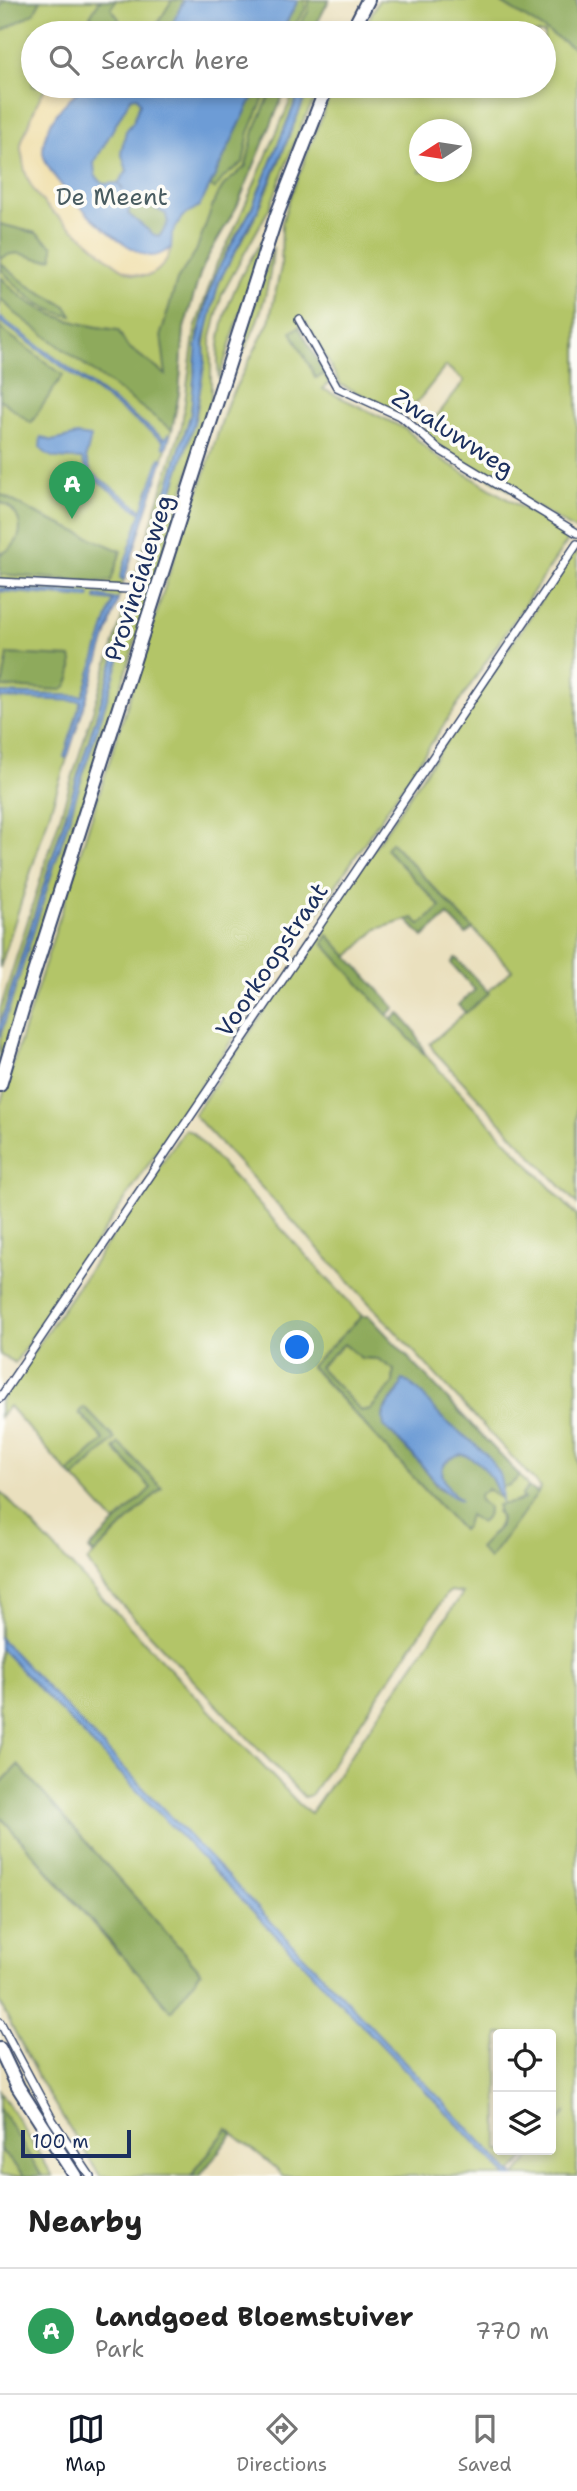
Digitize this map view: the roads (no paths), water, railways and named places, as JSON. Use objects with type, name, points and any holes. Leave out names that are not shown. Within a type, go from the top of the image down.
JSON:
[{"type":"highway","points":[[357,21],[368,0]]},
{"type":"highway","name":"Provincialeweg","points":[[0,1085],[276,217],[322,98]]},
{"type":"highway","points":[[0,2049],[18,2087],[75,2176]]},
{"type":"street","name":"Zwaluwweg","points":[[299,319],[337,387],[402,418],[438,449],[577,533]]},
{"type":"street","name":"Voorkoopstraat","points":[[0,1398],[577,544]]},
{"type":"street","points":[[0,582],[128,589]]},
{"type":"street","points":[[0,2022],[24,2070],[90,2176]]},
{"type":"water","points":[[184,0],[298,0],[287,21],[174,21]]},
{"type":"water","name":"De Meent","points":[[71,98],[131,98],[94,163],[95,175],[103,184],[118,183],[127,171],[121,152],[126,131],[133,122],[140,103],[138,98],[252,98],[203,200],[199,206],[182,217],[172,234],[171,248],[152,256],[124,243],[106,229],[70,196],[56,179],[43,151],[51,123]],"holes":[[[141,196],[166,214],[168,223],[160,236],[154,235],[128,214],[130,207]]]},
{"type":"water","points":[[297,98],[305,98],[257,212],[219,281],[204,342],[205,361],[194,423],[0,1037],[0,1026],[191,413],[197,342],[209,294],[218,269],[251,210]]},
{"type":"water","points":[[0,317],[165,439],[170,435],[166,448],[163,447],[163,441],[0,321]]},
{"type":"water","points":[[77,435],[91,437],[86,457],[91,472],[142,510],[160,458],[163,459],[124,580],[120,578],[141,513],[88,474],[82,459],[53,457],[40,447],[41,437],[52,441]]},
{"type":"water","points":[[0,588],[90,594],[89,598],[0,591]]},
{"type":"water","points":[[96,595],[118,600],[67,758],[64,757],[81,701],[0,698],[0,693],[83,696],[113,601],[96,599]]},
{"type":"water","points":[[402,1380],[418,1390],[440,1416],[492,1462],[502,1486],[501,1500],[482,1466],[461,1454],[451,1458],[442,1469],[449,1489],[461,1501],[453,1497],[438,1485],[384,1426],[385,1411],[401,1387]]},
{"type":"water","points":[[0,1638],[514,2176],[507,2176],[0,1648]]},
{"type":"place","name":"Landgoed Bloemstuiver","points":[[72,519]]}]
